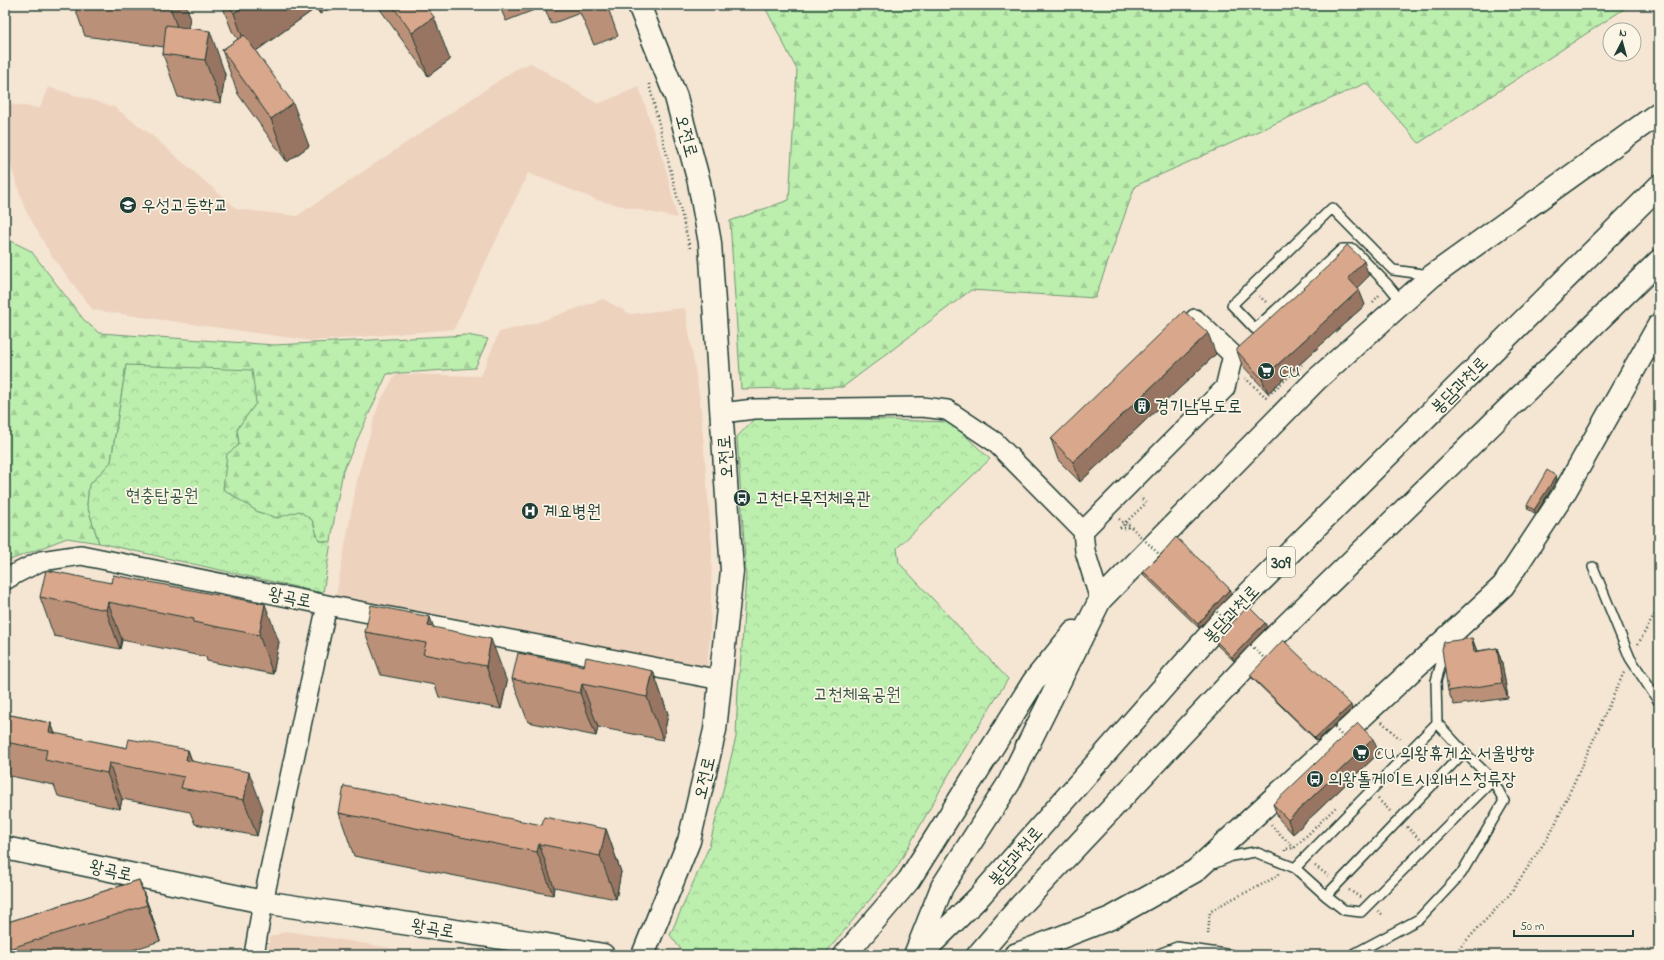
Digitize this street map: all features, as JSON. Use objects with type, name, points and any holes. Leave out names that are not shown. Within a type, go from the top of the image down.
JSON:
[{"type":"main road","name":"오전로","points":[[639,5],[676,97],[699,182],[710,243],[732,571],[715,730],[689,841],[642,955]]},
{"type":"main road","points":[[845,955],[909,880],[1034,681],[1100,600],[1316,380],[1402,302],[1432,276],[1659,113]]},
{"type":"main road","name":"봉담과천로","points":[[920,955],[978,898],[1227,615],[1659,186]]},
{"type":"main road","name":"봉담과천로","points":[[978,955],[1022,904],[1265,646],[1659,261]]},
{"type":"main road","points":[[1015,955],[1111,918],[1195,871],[1449,634],[1503,586],[1563,495],[1659,325]]},
{"type":"main road","points":[[915,955],[942,888],[1009,783],[1100,600]]},
{"type":"main road","name":"왕곡로","points":[[5,848],[263,902],[536,943],[603,955]]},
{"type":"street","points":[[1083,531],[1225,388],[1233,355],[1195,318]]},
{"type":"street","points":[[722,413],[754,409],[922,407],[947,410],[995,442],[1083,531],[1085,551],[1100,600]]},
{"type":"street","name":"왕곡로","points":[[5,580],[41,561],[82,555],[327,605],[263,902]]},
{"type":"street","points":[[327,605],[721,680]]},
{"type":"street","points":[[254,955],[263,902]]},
{"type":"lane","points":[[1402,302],[1388,285],[1353,249],[1342,249],[1255,328],[1232,305],[1332,208],[1393,270],[1432,276]]},
{"type":"lane","points":[[1593,567],[1630,658],[1659,702]]},
{"type":"lane","points":[[1352,955],[1419,919],[1461,874],[1504,801],[1493,780],[1437,723],[1436,681],[1449,634]]},
{"type":"lane","points":[[1295,868],[1437,723]]},
{"type":"lane","points":[[1326,896],[1464,752]]},
{"type":"lane","points":[[1195,871],[1232,856],[1255,852],[1295,868],[1344,910],[1361,912],[1493,780]]},
{"type":"lane","points":[[1156,955],[1177,947],[1232,955]]},
{"type":"path","points":[[648,78],[692,256]]},
{"type":"path","points":[[1243,376],[1266,397]]},
{"type":"path","points":[[1118,518],[1128,528],[1120,528],[1126,522],[1146,503],[1140,497],[1135,502]]},
{"type":"path","points":[[1126,522],[1163,558]]},
{"type":"path","points":[[1453,955],[1510,894],[1552,831],[1630,658],[1659,607]]},
{"type":"path","points":[[1213,608],[1235,630]]},
{"type":"path","points":[[1247,641],[1269,663]]},
{"type":"path","points":[[1330,724],[1346,740]]},
{"type":"path","points":[[1397,746],[1418,726],[1428,732]]},
{"type":"path","points":[[1208,934],[1210,912],[1224,902],[1278,875],[1285,849],[1294,848],[1338,804]]},
{"type":"shaded area","name":"우성고등학교","points":[[531,63],[598,104],[639,87],[667,173],[677,218],[600,201],[528,173],[454,329],[313,341],[93,310],[51,255],[25,209],[5,148],[5,104],[40,108],[48,87],[114,107],[150,134],[237,209],[297,216],[516,69]]},
{"type":"shaded area","name":"계요병원","points":[[603,299],[630,314],[685,308],[700,400],[712,547],[710,638],[706,671],[335,601],[358,475],[379,403],[396,374],[481,376],[499,332],[533,324]]},
{"type":"shaded area","points":[[287,931],[433,955],[267,955],[270,937]]},
{"type":"green space","points":[[764,5],[1630,5],[1419,143],[1366,83],[1135,186],[1095,298],[971,290],[843,387],[741,389],[730,221],[789,200],[797,70]]},
{"type":"green space","points":[[5,238],[31,251],[84,320],[99,333],[275,345],[467,335],[488,339],[475,368],[387,374],[343,471],[331,542],[319,541],[312,520],[277,518],[258,512],[223,489],[226,454],[239,445],[237,429],[256,403],[126,365],[111,462],[89,485],[87,505],[99,543],[67,538],[5,562]]},
{"type":"green space","name":"현충탑공원","points":[[126,365],[252,370],[256,403],[237,429],[239,445],[227,454],[223,489],[258,512],[277,518],[299,511],[312,520],[319,541],[331,542],[323,593],[99,543],[87,505],[89,485],[111,462]]},
{"type":"green space","name":"고천체육공원","points":[[757,416],[951,422],[990,459],[897,548],[899,563],[1008,679],[952,769],[897,867],[824,955],[692,955],[683,952],[670,935],[709,847],[736,737],[746,573],[737,437]]},
{"type":"building","points":[[155,5],[170,5],[170,7]]},
{"type":"building","points":[[228,5],[245,5],[234,13]]},
{"type":"building","points":[[392,5],[425,5],[434,17],[412,33]]},
{"type":"building","points":[[579,5],[591,5],[580,9]]},
{"type":"building","points":[[166,25],[210,31],[205,60],[163,54]]},
{"type":"building","points":[[244,35],[293,103],[271,119],[222,50]]},
{"type":"building","points":[[1347,245],[1364,261],[1348,278],[1359,290],[1262,379],[1237,351],[1237,349],[1338,257],[1337,256]]},
{"type":"building","points":[[1184,311],[1208,333],[1073,462],[1051,439]]},
{"type":"building","points":[[1547,470],[1556,476],[1534,510],[1527,505]]},
{"type":"building","points":[[1176,537],[1230,589],[1198,624],[1143,571],[1158,558]]},
{"type":"building","points":[[46,570],[111,583],[113,575],[265,604],[259,635],[193,622],[194,619],[108,602],[106,610],[40,597]]},
{"type":"building","points":[[371,605],[430,617],[428,626],[491,639],[486,666],[423,654],[426,643],[365,632]]},
{"type":"building","points":[[1248,606],[1265,623],[1232,657],[1216,641]]},
{"type":"building","points":[[1472,638],[1474,652],[1497,648],[1502,683],[1448,691],[1442,649],[1444,642]]},
{"type":"building","points":[[1283,640],[1351,705],[1315,738],[1250,675]]},
{"type":"building","points":[[518,653],[584,666],[586,657],[653,671],[647,697],[582,684],[580,693],[512,679]]},
{"type":"building","points":[[5,714],[51,723],[49,732],[127,748],[129,739],[188,750],[186,760],[249,772],[244,800],[181,788],[184,777],[109,763],[107,773],[45,760],[47,750],[5,742]]},
{"type":"building","points":[[1358,723],[1373,739],[1288,820],[1273,804]]},
{"type":"building","points":[[344,786],[542,825],[544,817],[606,829],[600,856],[539,844],[537,852],[339,813]]},
{"type":"building","points":[[139,880],[147,905],[5,950],[5,923]]},
{"type":"place","name":"우성고등학교","points":[[128,205]]},
{"type":"place","name":"CU","points":[[1266,371]]},
{"type":"place","name":"경기남부도로","points":[[1142,406]]},
{"type":"place","name":"고천다목적체육관","points":[[742,498]]},
{"type":"place","name":"계요병원","points":[[530,511]]},
{"type":"place","name":"CU 의왕휴게소 서울방향","points":[[1361,753]]},
{"type":"place","name":"의왕톨게이트시외버스정류장","points":[[1315,779]]}]
